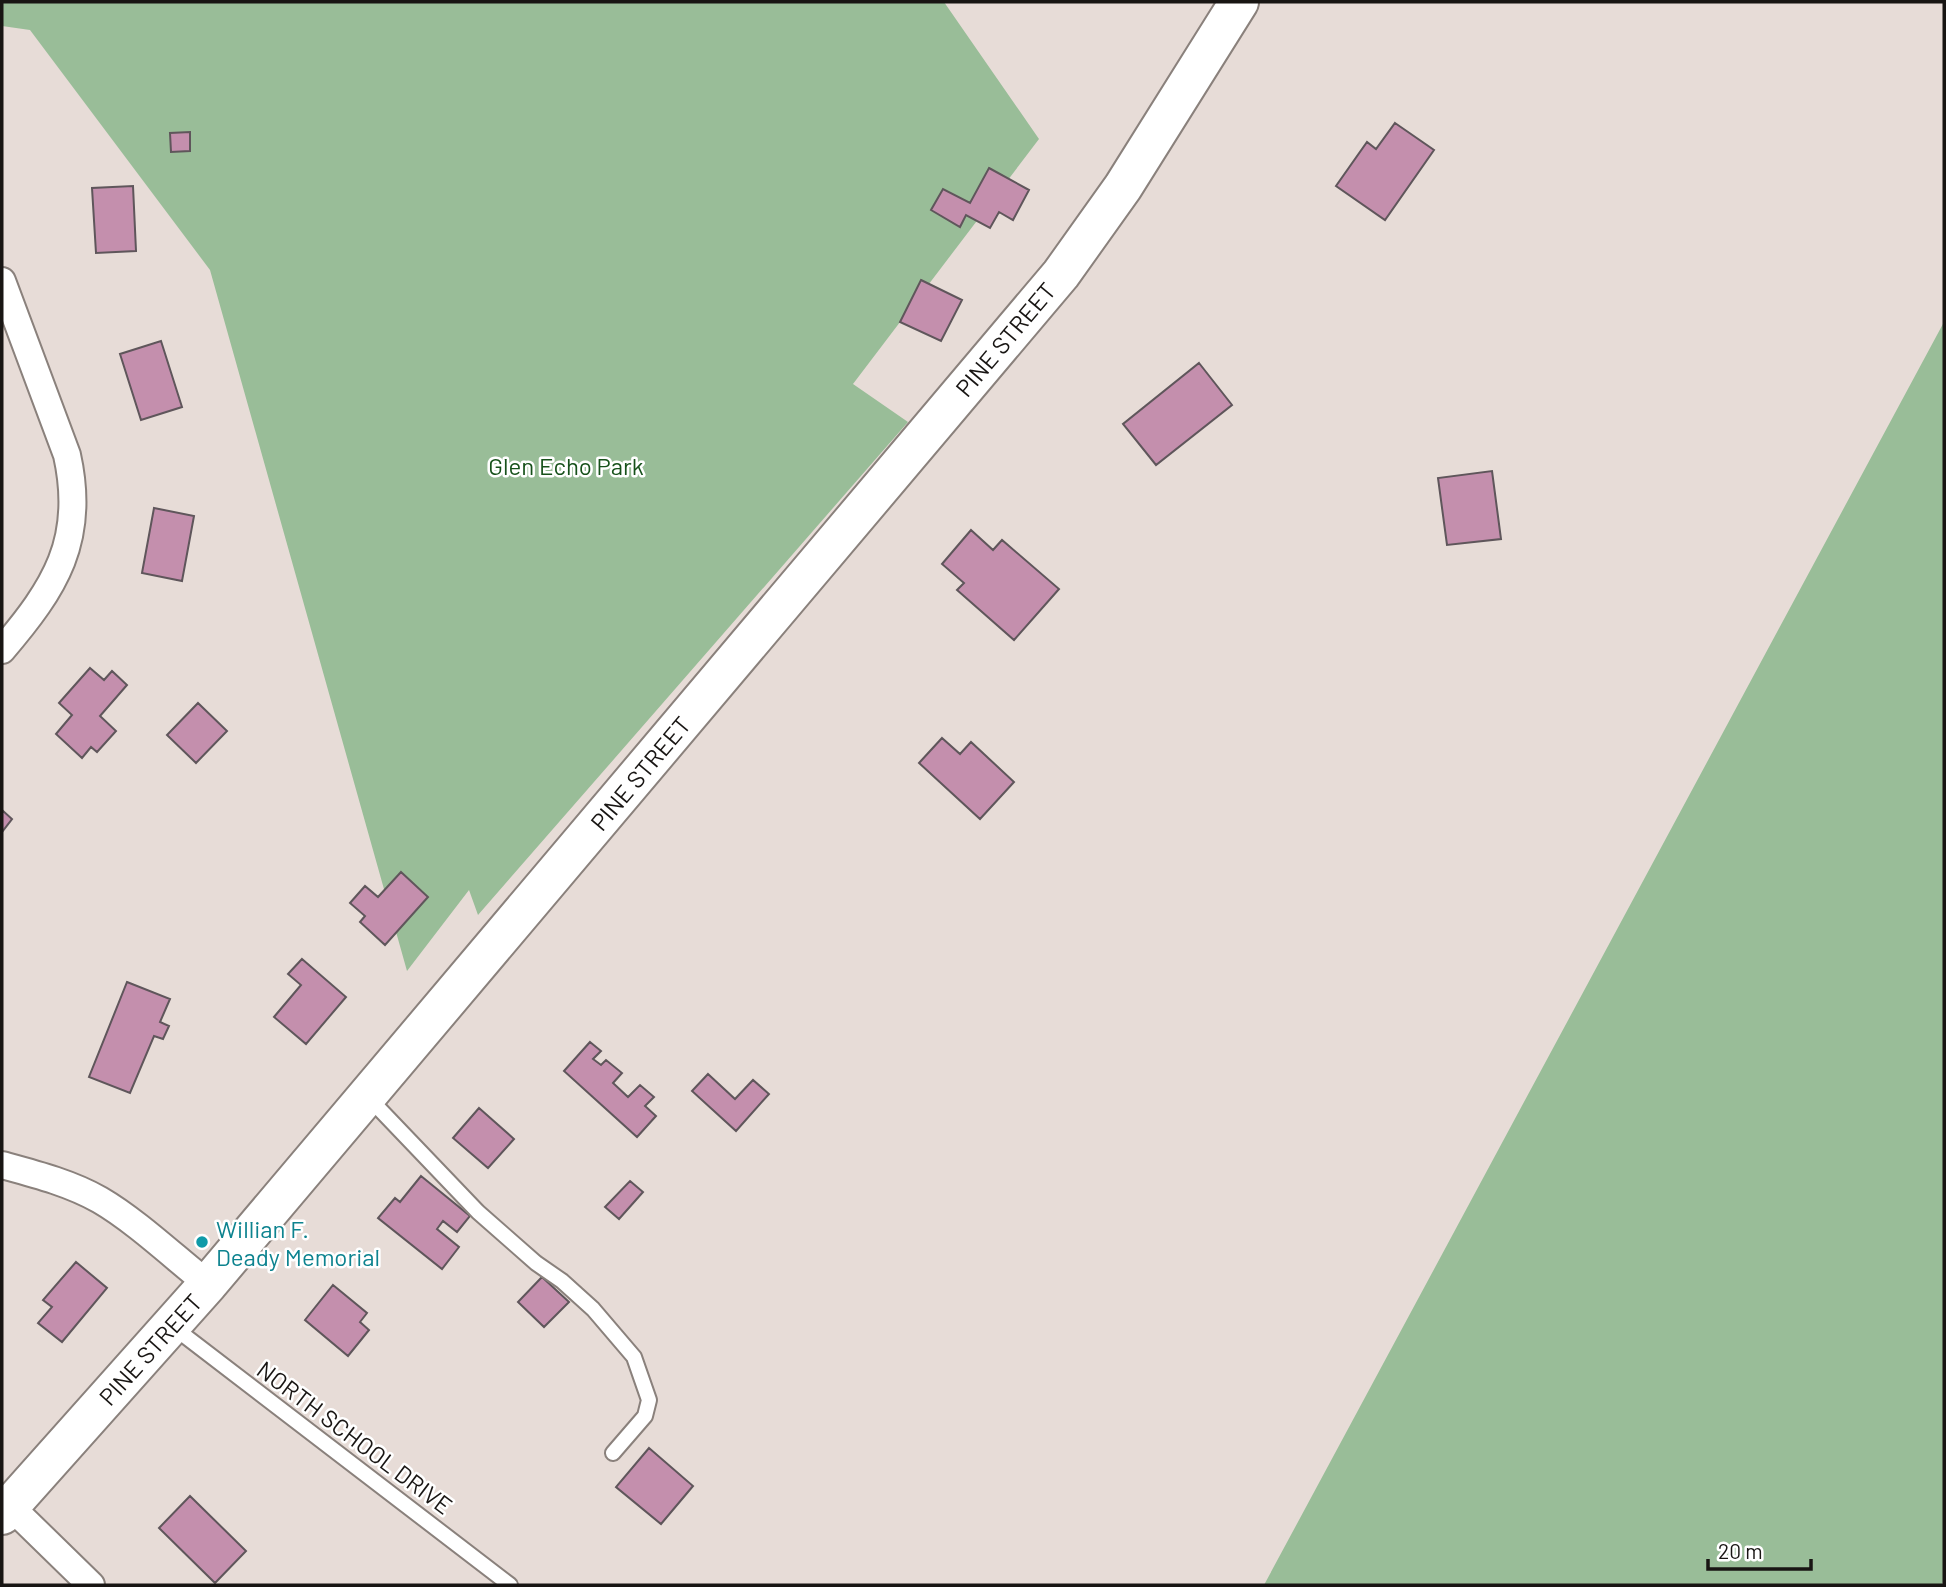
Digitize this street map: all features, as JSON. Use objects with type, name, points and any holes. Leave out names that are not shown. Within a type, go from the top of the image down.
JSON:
[{"type":"street","name":"PINE STREET","points":[[6,1510],[208,1284],[1060,274],[1123,187],[1239,2]]},
{"type":"street","points":[[2,281],[67,455],[74,503],[58,572],[31,615],[2,650]]},
{"type":"street","points":[[2,1165],[56,1181],[100,1200],[208,1284]]},
{"type":"street","points":[[6,1510],[91,1585]]},
{"type":"lane","points":[[367,1096],[478,1212],[593,1309],[634,1357],[649,1400],[645,1416],[612,1453]]},
{"type":"lane","name":"NORTH SCHOOL DRIVE","points":[[171,1325],[510,1585]]},
{"type":"green space","name":"Glen Echo Park","points":[[2,2],[944,2],[1039,139],[853,384],[908,422],[478,915],[469,890],[407,971],[210,270],[30,30],[2,26]]},
{"type":"green space","points":[[1944,322],[1944,1581],[1941,1585],[1264,1585]]},
{"type":"building","points":[[1395,123],[1434,150],[1385,220],[1336,186],[1367,142],[1376,149]]},
{"type":"building","points":[[190,132],[190,151],[171,152],[170,133]]},
{"type":"building","points":[[989,168],[1029,190],[1013,220],[999,212],[990,228],[966,215],[960,227],[931,210],[943,189],[970,203]]},
{"type":"building","points":[[133,186],[136,251],[96,253],[92,188]]},
{"type":"building","points":[[921,280],[962,300],[941,341],[900,322]]},
{"type":"building","points":[[161,341],[182,407],[141,420],[120,354]]},
{"type":"building","points":[[1199,363],[1232,405],[1156,465],[1123,424]]},
{"type":"building","points":[[1492,471],[1501,539],[1447,545],[1438,478]]},
{"type":"building","points":[[154,508],[194,516],[182,581],[142,573]]},
{"type":"building","points":[[971,530],[993,550],[1002,540],[1059,589],[1014,640],[957,590],[964,583],[942,564]]},
{"type":"building","points":[[90,668],[104,680],[112,671],[127,685],[100,716],[116,731],[97,752],[91,747],[82,758],[56,734],[72,715],[59,703]]},
{"type":"building","points":[[198,703],[227,731],[196,763],[167,735]]},
{"type":"building","points":[[942,738],[960,754],[971,742],[1014,782],[980,819],[919,763]]},
{"type":"building","points":[[2,810],[12,819],[2,832]]},
{"type":"building","points":[[401,872],[428,897],[385,945],[360,922],[365,916],[350,903],[365,886],[378,897]]},
{"type":"building","points":[[302,959],[346,997],[306,1044],[274,1017],[301,985],[288,974]]},
{"type":"building","points":[[127,982],[170,999],[160,1022],[169,1026],[163,1039],[154,1036],[130,1093],[89,1077]]},
{"type":"building","points":[[590,1042],[601,1051],[593,1059],[601,1065],[606,1060],[622,1073],[613,1083],[628,1097],[640,1085],[654,1097],[645,1106],[656,1116],[637,1137],[564,1071]]},
{"type":"building","points":[[708,1074],[735,1099],[753,1080],[769,1094],[736,1131],[692,1091]]},
{"type":"building","points":[[479,1108],[514,1139],[488,1168],[453,1138]]},
{"type":"building","points":[[421,1176],[470,1216],[457,1232],[443,1221],[437,1229],[459,1247],[442,1269],[378,1218],[395,1198],[400,1202]]},
{"type":"building","points":[[630,1181],[643,1192],[619,1219],[605,1207]]},
{"type":"building","points":[[76,1262],[107,1288],[62,1342],[38,1323],[52,1307],[43,1300]]},
{"type":"building","points":[[542,1277],[569,1302],[544,1327],[518,1302]]},
{"type":"building","points":[[333,1285],[367,1313],[360,1322],[369,1330],[348,1356],[305,1320]]},
{"type":"building","points":[[649,1448],[693,1486],[661,1524],[616,1487]]},
{"type":"building","points":[[190,1496],[246,1551],[215,1583],[159,1528]]},
{"type":"place","name":"Willian F. Deady Memorial","points":[[202,1242]]}]
